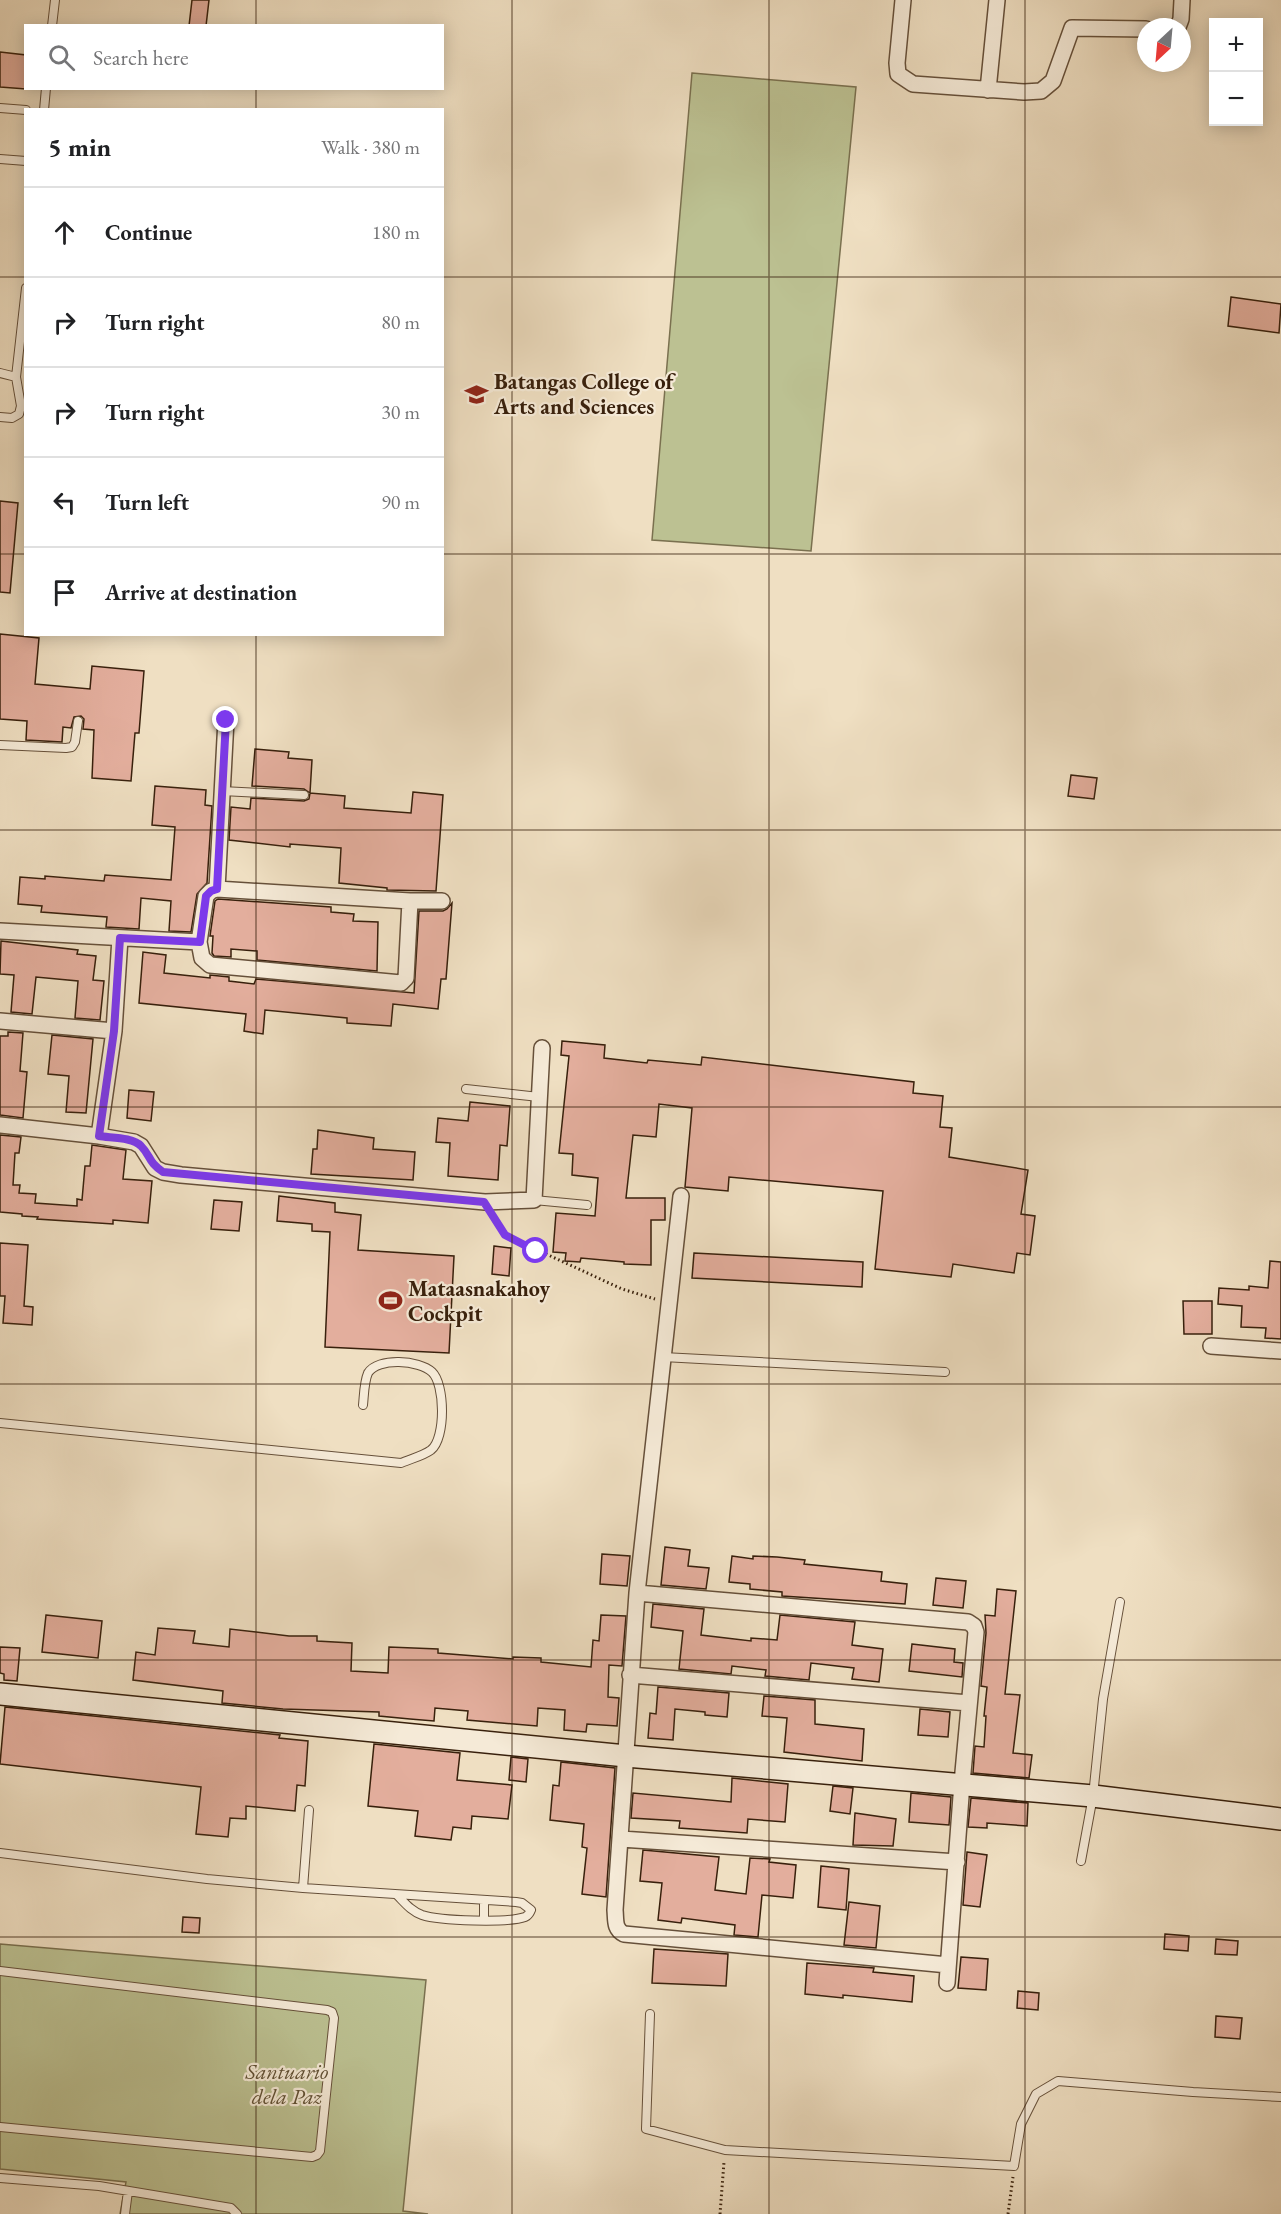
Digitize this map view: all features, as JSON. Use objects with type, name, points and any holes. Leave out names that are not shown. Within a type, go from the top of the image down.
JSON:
[{"type":"street","points":[[903,0],[898,74],[914,84],[1024,92],[1041,91],[1053,81],[1072,28],[1079,26],[1137,29]]},
{"type":"street","points":[[988,90],[997,0]]},
{"type":"street","points":[[1181,18],[1182,0]]},
{"type":"street","points":[[217,889],[226,720]]},
{"type":"street","points":[[410,901],[406,978],[401,983],[210,965],[202,958],[200,942],[206,896],[217,889],[442,901]]},
{"type":"street","points":[[0,931],[200,942]]},
{"type":"street","points":[[99,1136],[114,1031],[120,938]]},
{"type":"street","points":[[0,1021],[114,1031]]},
{"type":"street","points":[[0,1125],[134,1142],[141,1146],[150,1162],[163,1172],[484,1202],[534,1200],[542,1048]]},
{"type":"street","points":[[681,1196],[637,1593],[615,1910],[616,1927],[624,1934],[948,1965]]},
{"type":"street","points":[[1211,1346],[1281,1351]]},
{"type":"street","points":[[637,1593],[968,1622],[974,1626],[976,1632],[947,1983]]},
{"type":"street","points":[[630,1675],[969,1703]]},
{"type":"street","points":[[0,1694],[626,1756],[962,1783],[1281,1819]]},
{"type":"street","points":[[621,1839],[957,1862]]},
{"type":"lane","points":[[52,24],[54,0]]},
{"type":"lane","points":[[44,108],[46,90]]},
{"type":"lane","points":[[0,108],[24,110]]},
{"type":"lane","points":[[0,159],[24,162]]},
{"type":"lane","points":[[0,417],[12,418],[19,414],[21,406],[16,377],[24,306]]},
{"type":"lane","points":[[0,373],[16,377]]},
{"type":"lane","points":[[0,746],[72,747],[78,721]]},
{"type":"lane","points":[[222,791],[304,795]]},
{"type":"lane","points":[[466,1089],[539,1097]]},
{"type":"lane","points":[[534,1200],[587,1205]]},
{"type":"lane","points":[[663,1357],[945,1372]]},
{"type":"lane","points":[[0,1423],[401,1463],[432,1449],[440,1438],[442,1423],[439,1382],[433,1372],[426,1368],[403,1361],[377,1365],[368,1374],[363,1405]]},
{"type":"lane","points":[[1081,1861],[1093,1796],[1103,1699],[1120,1602]]},
{"type":"lane","points":[[303,1888],[309,1810]]},
{"type":"lane","points":[[0,1853],[207,1879],[522,1903],[531,1910],[526,1916],[511,1920],[437,1918],[408,1908],[397,1895]]},
{"type":"lane","points":[[484,1900],[484,1919]]},
{"type":"lane","points":[[0,1971],[327,2010],[332,2012],[334,2018],[320,2151],[312,2157],[0,2127]]},
{"type":"lane","points":[[650,2014],[646,2129],[725,2150],[1014,2166],[1021,2124],[1036,2094],[1058,2082],[1281,2097]]},
{"type":"lane","points":[[0,2178],[99,2186],[231,2208],[237,2214]]},
{"type":"lane","points":[[125,2214],[128,2191]]},
{"type":"path","points":[[484,1202],[505,1235],[622,1289],[668,1305]]},
{"type":"path","points":[[720,2214],[725,2150]]},
{"type":"path","points":[[1008,2214],[1014,2166]]},
{"type":"green space","points":[[692,73],[856,87],[811,551],[652,540]]},
{"type":"green space","name":"Santuario dela Paz","points":[[0,1944],[426,1980],[403,2211],[428,2214],[120,2214],[126,2182],[0,2169]]},
{"type":"building","points":[[192,0],[209,0],[206,24],[189,24]]},
{"type":"building","points":[[0,52],[24,55],[24,89],[0,87]]},
{"type":"building","points":[[1231,297],[1281,304],[1279,333],[1228,326]]},
{"type":"building","points":[[0,501],[18,503],[10,593],[0,592]]},
{"type":"building","points":[[0,634],[39,638],[35,684],[90,689],[92,666],[144,671],[139,733],[135,733],[131,781],[92,778],[94,730],[83,729],[84,719],[81,716],[74,717],[71,728],[63,727],[62,742],[26,740],[27,721],[0,719]]},
{"type":"building","points":[[255,749],[289,752],[288,758],[312,760],[310,793],[304,789],[252,786]]},
{"type":"building","points":[[1071,775],[1097,778],[1094,799],[1068,796]]},
{"type":"building","points":[[155,786],[206,790],[205,805],[212,806],[207,883],[197,894],[191,932],[169,931],[171,901],[141,898],[139,929],[106,927],[107,917],[41,912],[42,906],[18,904],[20,877],[45,879],[45,876],[104,881],[105,875],[171,880],[175,827],[152,825]]},
{"type":"building","points":[[413,792],[443,795],[436,891],[387,890],[387,888],[339,883],[341,848],[290,844],[290,847],[229,840],[231,807],[250,809],[251,798],[304,801],[309,799],[310,793],[345,796],[344,808],[411,813]]},
{"type":"building","points":[[218,899],[331,907],[331,912],[354,914],[353,921],[378,922],[377,971],[257,960],[257,951],[231,949],[231,957],[214,956],[212,953],[213,936],[210,936],[215,901]]},
{"type":"building","points":[[452,903],[446,979],[441,979],[438,1009],[393,1004],[391,1026],[347,1023],[347,1018],[265,1010],[263,1034],[244,1031],[246,1014],[139,1003],[143,952],[166,955],[164,973],[210,978],[210,975],[229,977],[229,981],[254,984],[256,979],[414,993],[419,911],[443,911]]},
{"type":"building","points":[[1,941],[78,950],[77,954],[96,956],[93,980],[104,981],[100,1020],[75,1018],[78,981],[36,977],[32,1014],[11,1012],[14,975],[0,974]]},
{"type":"building","points":[[8,1032],[23,1033],[20,1071],[27,1072],[23,1118],[0,1115],[0,1036],[8,1036]]},
{"type":"building","points":[[52,1035],[93,1039],[86,1113],[66,1112],[69,1076],[48,1074]]},
{"type":"building","points":[[562,1041],[605,1045],[604,1058],[647,1063],[648,1060],[701,1065],[702,1057],[914,1082],[913,1093],[943,1096],[940,1127],[952,1128],[949,1157],[1028,1170],[1021,1214],[1035,1216],[1030,1255],[1017,1253],[1014,1273],[953,1264],[951,1277],[875,1269],[883,1191],[729,1177],[728,1191],[685,1187],[692,1108],[659,1104],[656,1137],[633,1135],[626,1198],[665,1198],[665,1220],[651,1220],[651,1265],[581,1258],[580,1262],[565,1261],[566,1253],[553,1252],[556,1213],[595,1216],[598,1178],[572,1175],[573,1154],[559,1153],[569,1056],[561,1055]]},
{"type":"building","points":[[129,1090],[154,1092],[151,1121],[127,1118]]},
{"type":"building","points":[[470,1102],[510,1106],[507,1146],[500,1145],[498,1180],[448,1176],[450,1143],[436,1142],[438,1118],[468,1121]]},
{"type":"building","points":[[318,1130],[374,1138],[373,1149],[415,1152],[413,1180],[311,1174],[313,1149],[317,1149]]},
{"type":"building","points":[[0,1135],[21,1137],[19,1153],[15,1153],[13,1185],[20,1185],[19,1193],[36,1194],[35,1203],[77,1206],[77,1199],[82,1200],[85,1166],[90,1166],[92,1145],[126,1150],[123,1179],[152,1181],[148,1223],[113,1220],[113,1224],[37,1219],[38,1217],[0,1212]]},
{"type":"building","name":"Mataasnakahoy Cockpit","points":[[279,1196],[335,1203],[335,1212],[361,1215],[358,1250],[454,1256],[449,1353],[325,1347],[330,1232],[312,1231],[312,1224],[277,1221]]},
{"type":"building","points":[[214,1200],[242,1202],[239,1231],[211,1229]]},
{"type":"building","points":[[0,1243],[28,1245],[24,1306],[33,1307],[32,1325],[3,1323],[5,1296],[0,1296]]},
{"type":"building","points":[[494,1246],[511,1248],[509,1276],[492,1274]]},
{"type":"building","points":[[694,1253],[863,1262],[862,1287],[692,1278]]},
{"type":"building","points":[[1270,1261],[1281,1262],[1281,1339],[1265,1338],[1266,1328],[1241,1327],[1242,1306],[1218,1304],[1219,1288],[1249,1290],[1249,1286],[1268,1288]]},
{"type":"building","points":[[1183,1301],[1212,1301],[1212,1334],[1184,1334]]},
{"type":"building","points":[[665,1547],[690,1550],[688,1566],[709,1568],[706,1589],[661,1585]]},
{"type":"building","points":[[602,1554],[630,1556],[627,1586],[600,1584]]},
{"type":"building","points":[[732,1556],[753,1559],[753,1556],[777,1557],[805,1560],[804,1564],[882,1572],[881,1581],[907,1584],[905,1604],[782,1596],[782,1592],[750,1589],[750,1584],[729,1582]]},
{"type":"building","points":[[936,1578],[966,1581],[963,1608],[933,1605]]},
{"type":"building","points":[[997,1589],[1016,1591],[1005,1694],[1020,1695],[1013,1753],[1032,1755],[1029,1778],[973,1773],[975,1746],[984,1747],[987,1687],[981,1686],[986,1633],[985,1615],[995,1616]]},
{"type":"building","points":[[653,1604],[704,1609],[701,1635],[751,1641],[751,1638],[777,1640],[780,1615],[855,1622],[852,1645],[883,1649],[879,1682],[852,1679],[854,1668],[811,1663],[809,1680],[765,1676],[766,1670],[732,1666],[731,1674],[679,1669],[683,1631],[651,1627]]},
{"type":"building","points":[[46,1615],[102,1621],[98,1658],[42,1652]]},
{"type":"building","points":[[601,1615],[626,1616],[622,1666],[609,1665],[608,1697],[619,1698],[617,1726],[587,1724],[586,1732],[564,1730],[565,1710],[538,1708],[537,1726],[467,1720],[468,1711],[435,1708],[434,1721],[379,1716],[379,1712],[283,1709],[222,1703],[223,1691],[133,1680],[136,1652],[155,1655],[158,1628],[195,1631],[193,1643],[229,1647],[230,1629],[289,1636],[317,1636],[317,1641],[352,1643],[351,1671],[388,1673],[389,1647],[438,1649],[438,1653],[513,1659],[513,1657],[541,1658],[541,1662],[591,1667],[593,1640],[599,1641]]},
{"type":"building","points":[[912,1644],[955,1649],[954,1662],[963,1663],[962,1677],[909,1671]]},
{"type":"building","points":[[0,1647],[20,1648],[17,1681],[4,1680],[4,1674],[0,1673]]},
{"type":"building","points":[[658,1687],[729,1693],[727,1717],[675,1709],[673,1740],[648,1738],[650,1713],[656,1714]]},
{"type":"building","points":[[764,1696],[815,1700],[815,1724],[864,1729],[862,1761],[784,1752],[787,1718],[762,1716]]},
{"type":"building","points":[[5,1707],[280,1735],[279,1738],[308,1741],[305,1786],[297,1785],[295,1811],[246,1806],[246,1819],[230,1818],[228,1837],[196,1834],[201,1787],[0,1764]]},
{"type":"building","points":[[920,1709],[950,1712],[948,1737],[918,1735]]},
{"type":"building","points":[[374,1744],[460,1753],[457,1780],[512,1785],[508,1819],[472,1816],[471,1829],[453,1827],[451,1840],[415,1836],[418,1811],[368,1806]]},
{"type":"building","points":[[511,1757],[528,1759],[526,1782],[509,1780]]},
{"type":"building","points":[[561,1762],[615,1768],[606,1897],[582,1894],[587,1848],[582,1847],[584,1824],[550,1820],[553,1785],[559,1786]]},
{"type":"building","points":[[732,1778],[788,1784],[785,1822],[748,1819],[747,1833],[679,1828],[680,1821],[631,1818],[633,1793],[731,1802]]},
{"type":"building","points":[[833,1786],[853,1788],[850,1814],[830,1811]]},
{"type":"building","points":[[911,1793],[951,1797],[949,1825],[909,1822]]},
{"type":"building","points":[[971,1798],[1028,1803],[1027,1826],[987,1823],[987,1828],[968,1827]]},
{"type":"building","points":[[855,1813],[896,1819],[893,1846],[853,1845]]},
{"type":"building","points":[[643,1850],[719,1857],[715,1890],[746,1894],[750,1858],[770,1859],[769,1862],[796,1865],[793,1898],[762,1895],[758,1937],[734,1935],[735,1925],[682,1918],[681,1923],[658,1920],[662,1883],[640,1881]]},
{"type":"building","points":[[967,1852],[987,1855],[980,1907],[963,1905]]},
{"type":"building","points":[[821,1866],[849,1869],[846,1910],[818,1907]]},
{"type":"building","points":[[849,1902],[880,1906],[876,1948],[844,1945]]},
{"type":"building","points":[[183,1917],[200,1918],[199,1933],[182,1932]]},
{"type":"building","points":[[1165,1934],[1189,1936],[1188,1951],[1164,1949]]},
{"type":"building","points":[[1216,1939],[1238,1941],[1237,1955],[1215,1954]]},
{"type":"building","points":[[654,1949],[728,1954],[726,1986],[652,1983]]},
{"type":"building","points":[[961,1957],[988,1959],[986,1990],[958,1988]]},
{"type":"building","points":[[807,1963],[874,1968],[873,1972],[914,1976],[912,2002],[843,1995],[843,1998],[805,1994]]},
{"type":"building","points":[[1018,1991],[1039,1993],[1038,2010],[1017,2008]]},
{"type":"building","points":[[1216,2016],[1242,2018],[1240,2039],[1215,2037]]},
{"type":"place","name":"Batangas College of Arts and Sciences","points":[[476,394]]},
{"type":"place","name":"Mataasnakahoy Cockpit","points":[[390,1301]]},
{"type":"route","points":[[226,720],[217,889],[206,896],[200,942],[120,938],[114,1031],[99,1136],[134,1142],[141,1146],[155,1168],[163,1172],[484,1202],[505,1235],[536,1251]]}]
